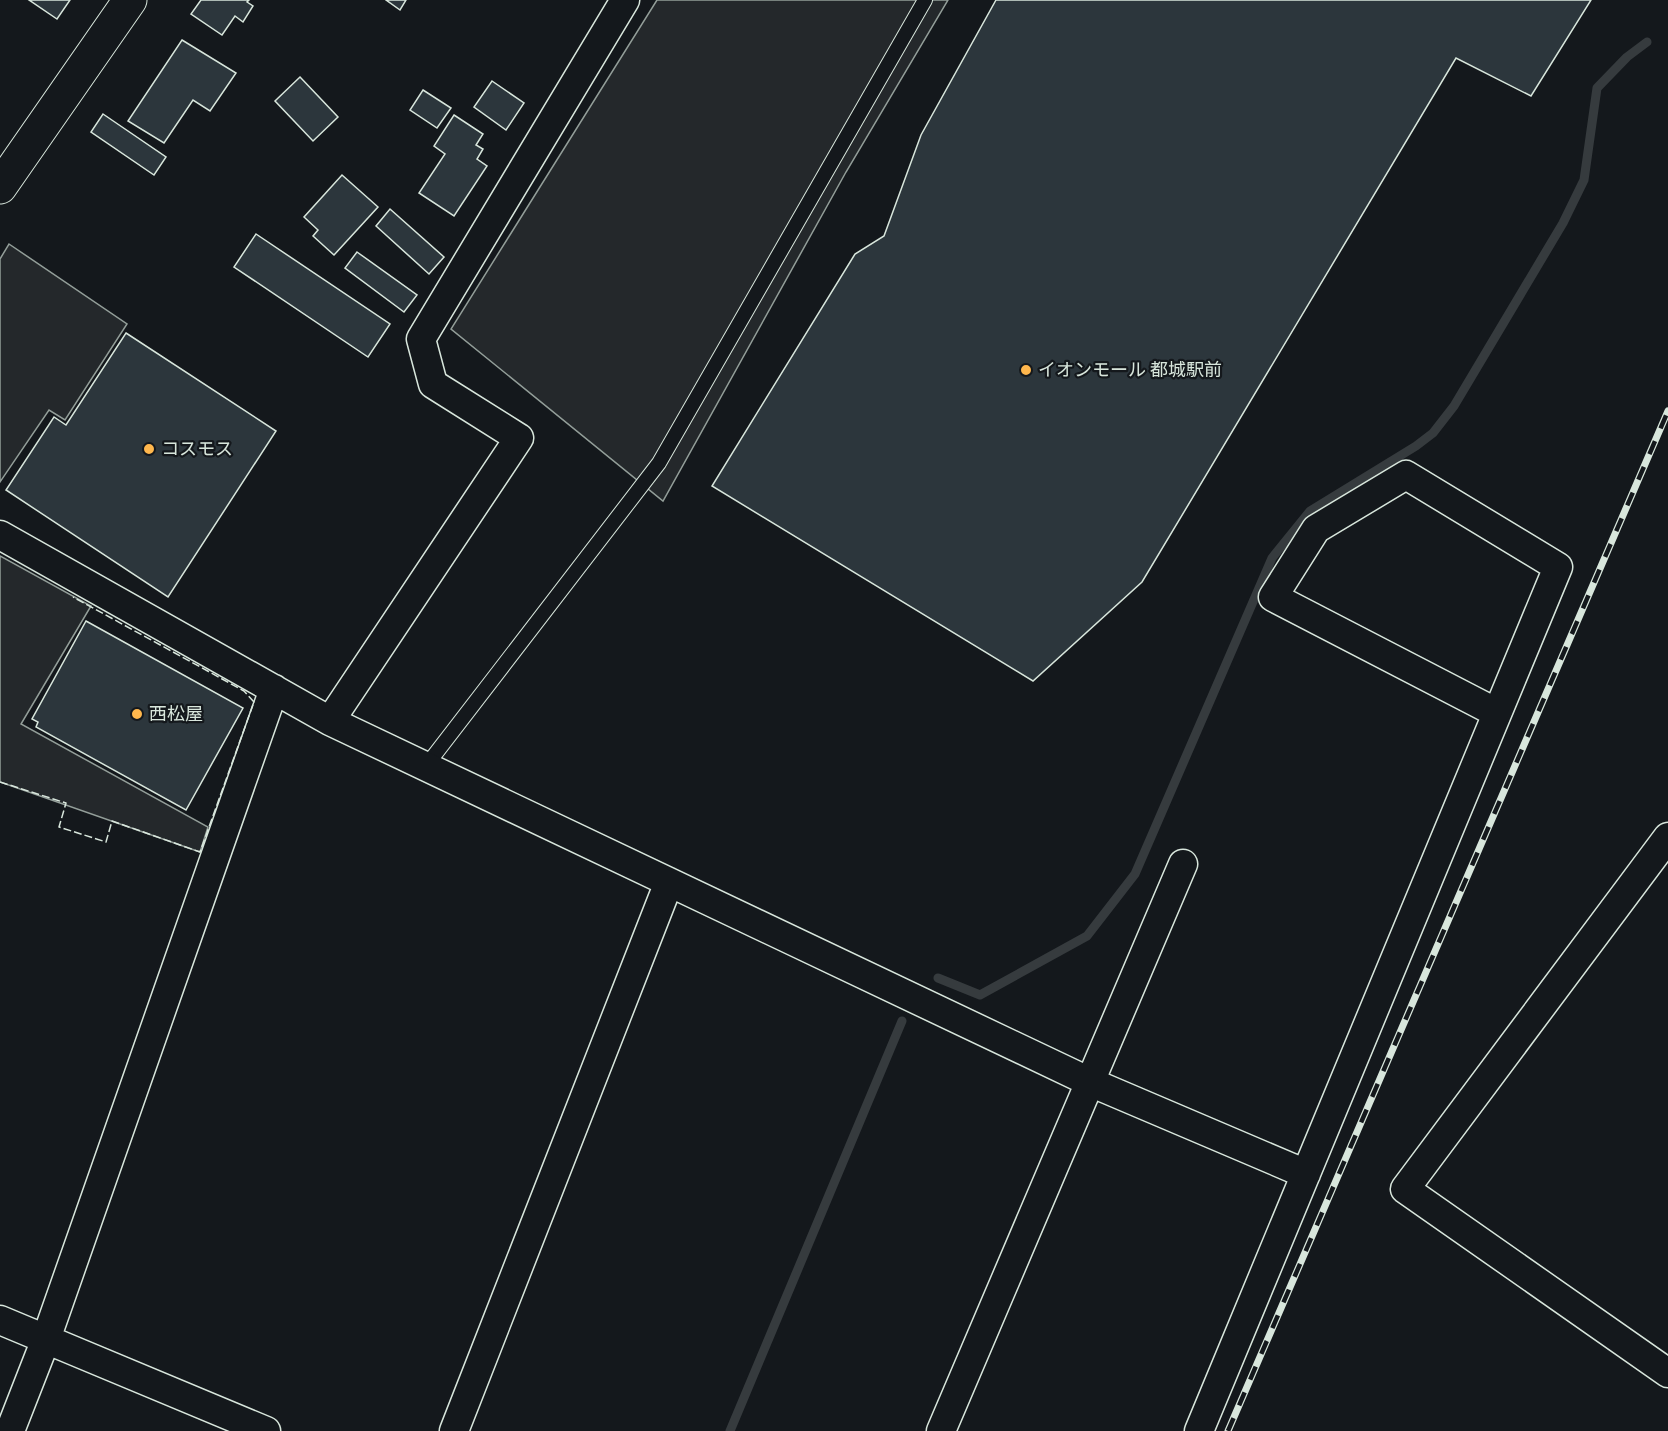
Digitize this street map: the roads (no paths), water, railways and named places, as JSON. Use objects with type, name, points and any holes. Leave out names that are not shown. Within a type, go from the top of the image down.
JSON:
[{"type":"street","points":[[0,187],[130,0]]},
{"type":"street","points":[[330,721],[519,438],[433,384],[421,339],[625,0]]},
{"type":"street","points":[[1199,1431],[1558,567],[1406,475],[1317,529],[1273,597],[1497,713]]},
{"type":"street","points":[[0,535],[330,721],[1090,1082],[1306,1174]]},
{"type":"street","points":[[10,1431],[46,1339],[274,689]]},
{"type":"street","points":[[1668,837],[1405,1189],[1668,1373]]},
{"type":"street","points":[[941,1431],[1184,864]]},
{"type":"street","points":[[454,1431],[669,882]]},
{"type":"street","points":[[0,1320],[266,1431]]},
{"type":"lane","points":[[426,766],[659,463],[925,0]]},
{"type":"waterway","points":[[938,978],[980,995],[1087,936],[1135,874],[1272,558],[1310,511],[1416,446],[1433,433],[1454,406],[1563,223],[1584,180],[1597,88],[1627,57],[1647,42]]},
{"type":"waterway","points":[[730,1431],[902,1021]]},
{"type":"railway","points":[[1228,1431],[1668,411]]},
{"type":"place","name":"イオンモール 都城駅前","points":[[1026,370]]},
{"type":"place","name":"コスモス","points":[[149,449]]},
{"type":"place","name":"西松屋","points":[[137,714]]}]
